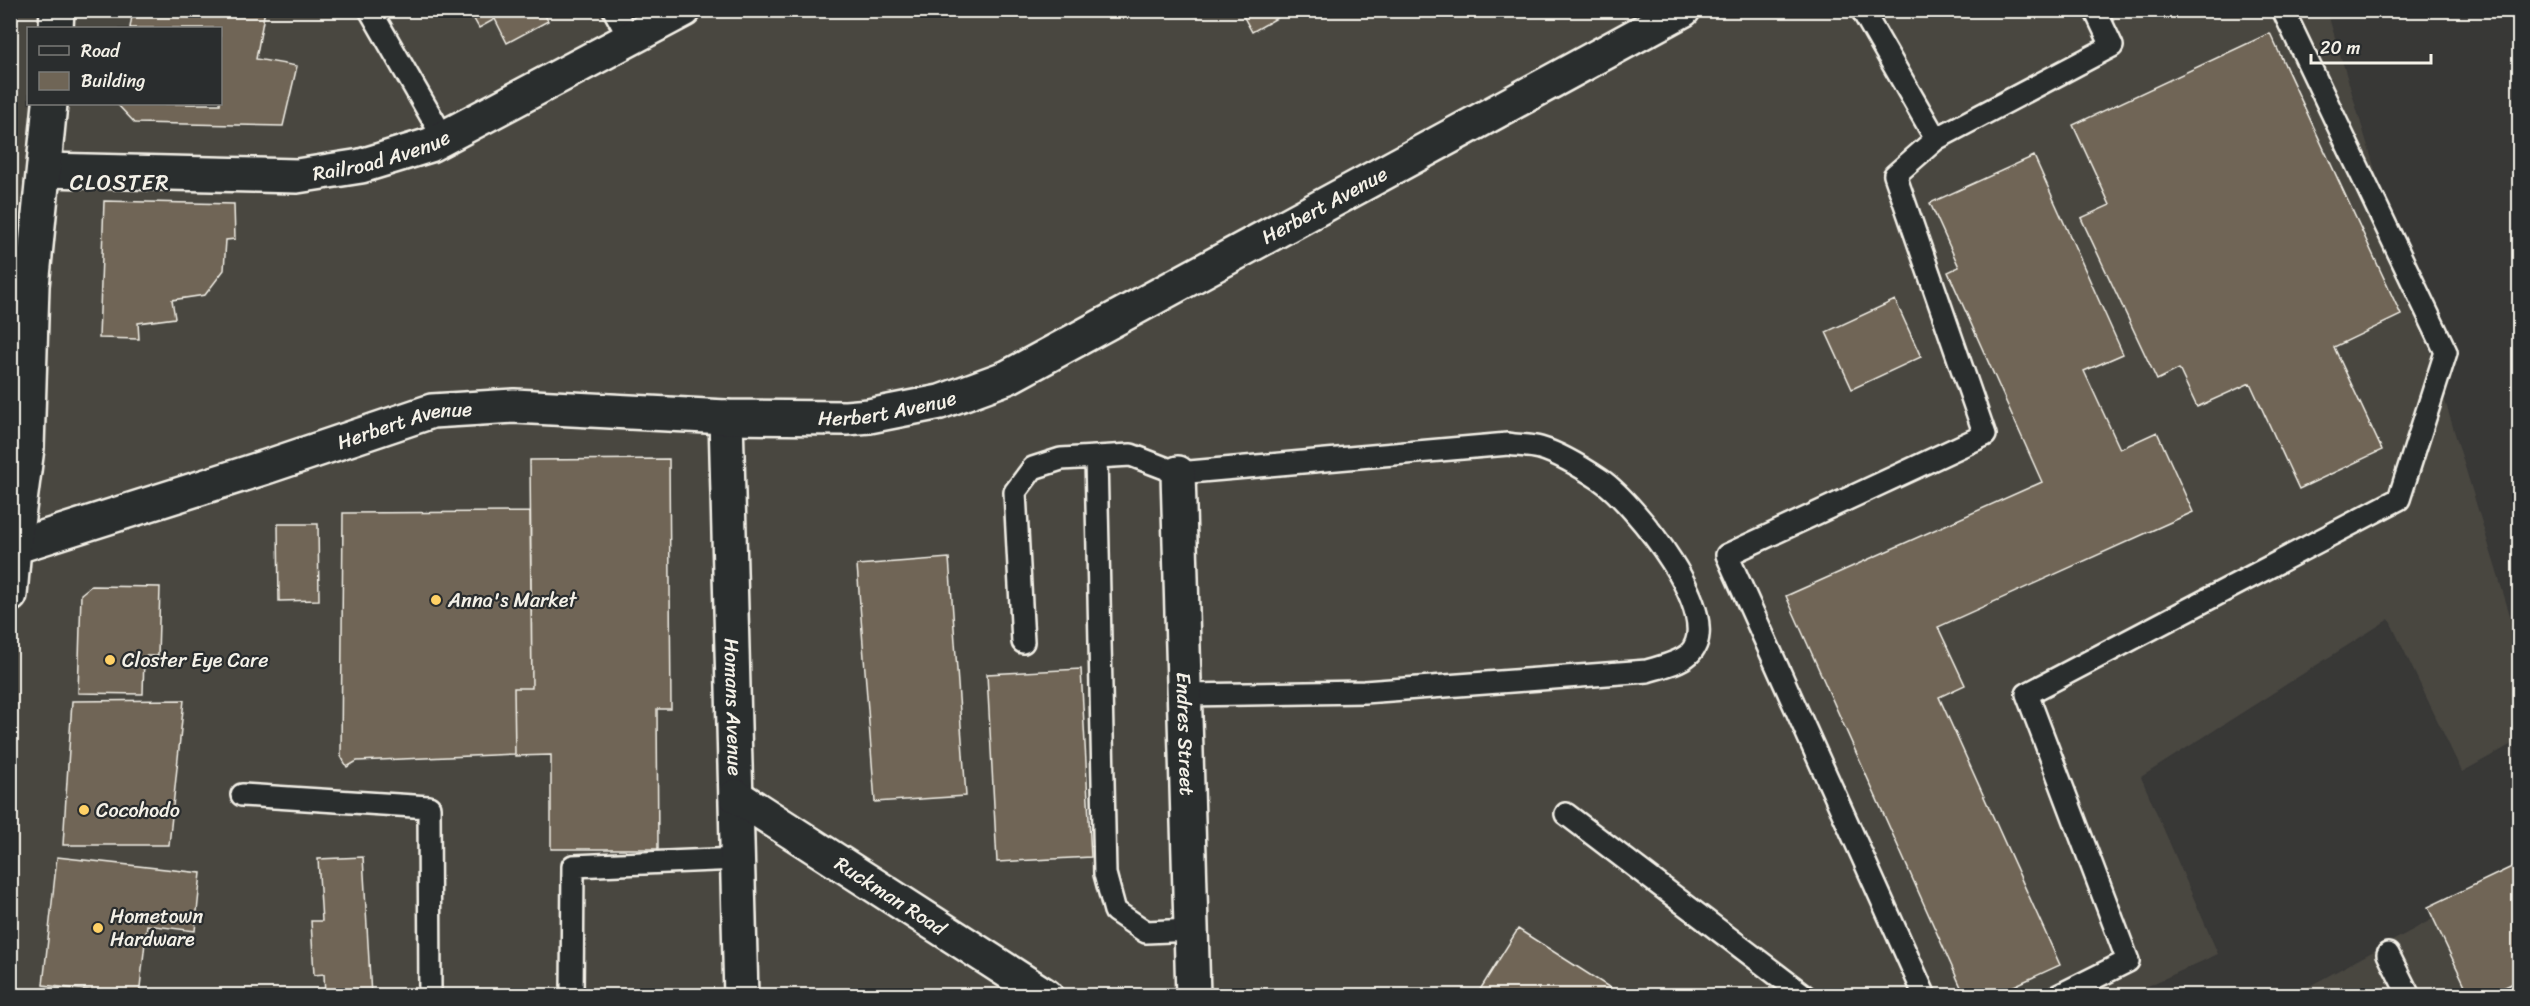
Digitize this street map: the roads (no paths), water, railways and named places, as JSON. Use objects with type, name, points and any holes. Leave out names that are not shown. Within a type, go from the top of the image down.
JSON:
[{"type":"street","points":[[56,27],[57,10]]},
{"type":"street","name":"Railroad Avenue","points":[[45,170],[297,176],[361,166],[430,145],[684,10]]},
{"type":"street","name":"Herbert Avenue","points":[[14,547],[266,467],[432,411],[514,406],[726,417],[869,416],[940,402],[1008,377],[1683,10]]},
{"type":"street","points":[[10,595],[19,442],[21,286],[45,170],[50,105]]},
{"type":"street","name":"Homans Avenue","points":[[726,417],[741,996]]},
{"type":"street","name":"Endres Street","points":[[1178,473],[1193,996]]},
{"type":"street","name":"Ruckman Road","points":[[736,796],[1046,996]]},
{"type":"lane","points":[[370,10],[443,137]]},
{"type":"lane","points":[[614,10],[630,39]]},
{"type":"lane","points":[[1862,10],[1936,139]]},
{"type":"lane","points":[[1925,996],[1727,555],[1985,435],[1895,175],[1936,139],[2112,46],[2095,10]]},
{"type":"lane","points":[[2058,996],[2128,961],[2027,694],[2399,498],[2446,352],[2283,10]]},
{"type":"lane","points":[[1023,642],[1015,492],[1033,468],[1061,459],[1131,455],[1178,473],[1508,444],[1540,448],[1566,459],[1603,481],[1636,513],[1672,562],[1690,593],[1700,628],[1697,643],[1688,655],[1647,671],[1364,692],[1185,695]]},
{"type":"lane","points":[[1096,457],[1105,874],[1115,911],[1146,932],[1192,930]]},
{"type":"lane","points":[[242,795],[429,807],[430,996]]},
{"type":"lane","points":[[1566,814],[1805,996]]},
{"type":"lane","points":[[572,996],[573,866],[738,859]]},
{"type":"lane","points":[[2388,954],[2409,996]]},
{"type":"place","name":"Anna's Market","points":[[436,600]]},
{"type":"place","name":"Closter Eye Care","points":[[110,660]]},
{"type":"place","name":"Cocohodo","points":[[84,810]]},
{"type":"place","name":"Hometown Hardware","points":[[98,928]]},
{"type":"district","name":"CLOSTER","points":[[120,182]]}]
